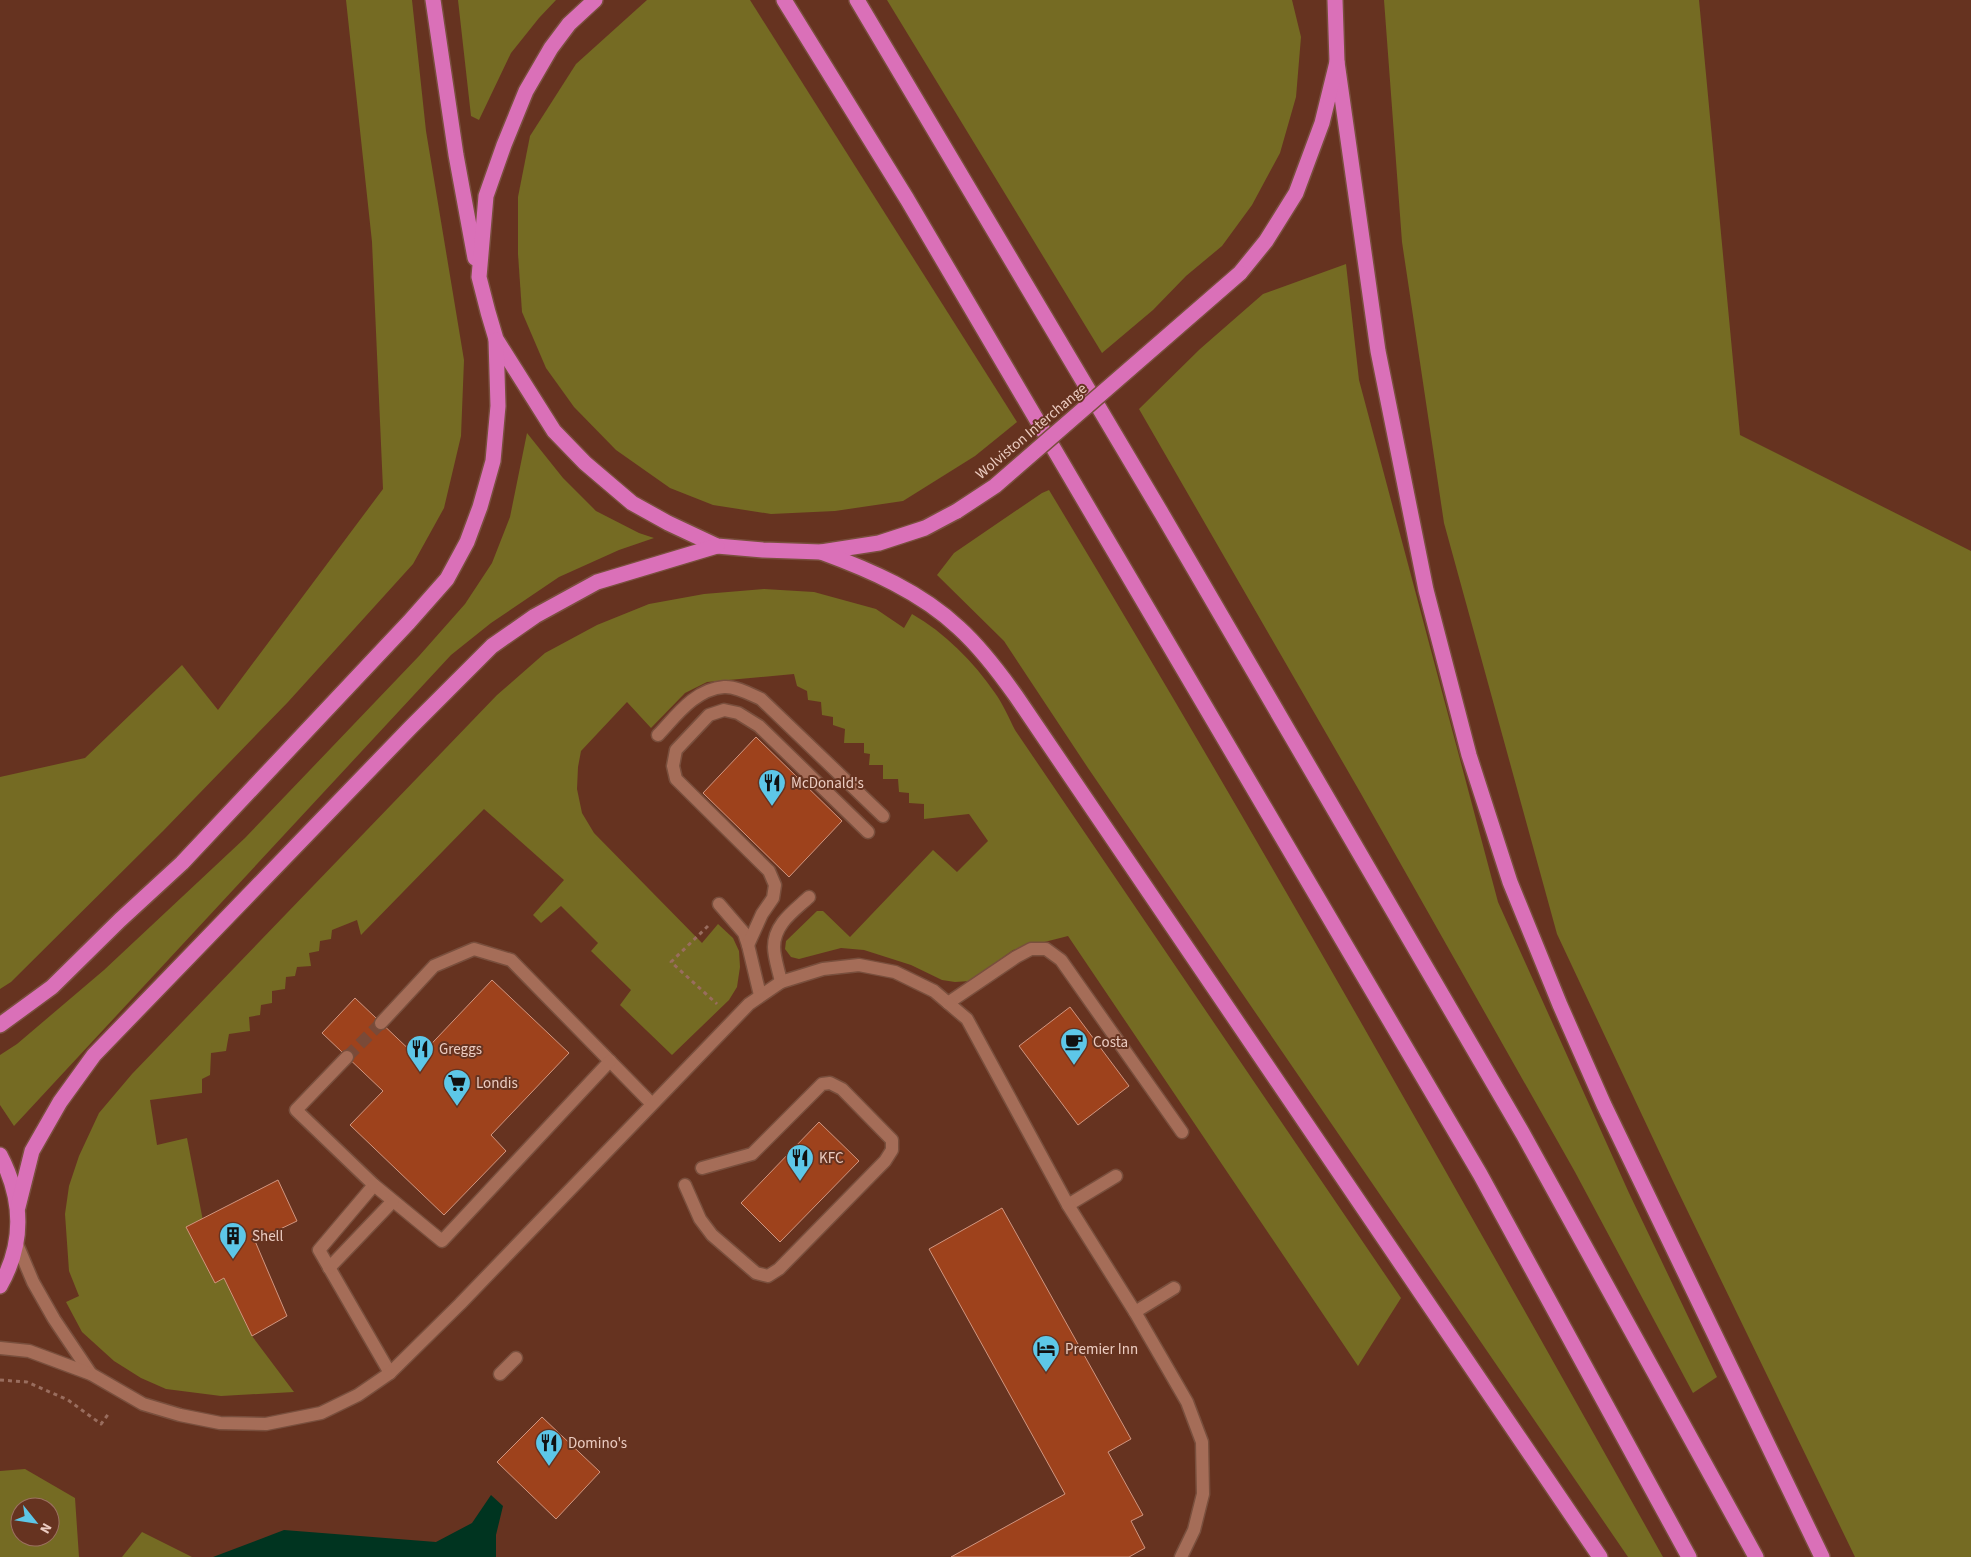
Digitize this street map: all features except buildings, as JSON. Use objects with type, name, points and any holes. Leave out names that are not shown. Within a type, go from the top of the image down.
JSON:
[{"type":"highway","points":[[433,0],[456,155],[479,277]]},
{"type":"highway","points":[[784,0],[907,200],[1480,1174],[1689,1557]]},
{"type":"highway","points":[[857,0],[1162,514],[1523,1134],[1756,1557]]},
{"type":"highway","name":"Wolviston Interchange","points":[[594,1],[569,24],[550,48],[526,91],[486,196],[479,277],[496,339],[554,430],[585,463],[632,503],[668,523],[717,546],[821,552],[879,542],[925,528],[957,511],[995,486],[1240,273],[1266,241],[1296,192],[1322,123],[1337,62],[1336,0]]},
{"type":"highway","points":[[1337,62],[1378,351],[1426,590],[1469,755],[1510,882],[1560,1005],[1604,1105],[1822,1557]]},
{"type":"highway","points":[[0,1025],[52,988],[120,920],[182,863],[409,622],[447,579],[467,542],[480,508],[493,461],[498,406],[496,339]]},
{"type":"highway","points":[[0,1286],[8,1273],[17,1244],[18,1207],[32,1151],[60,1102],[94,1055],[410,727],[492,646],[534,616],[597,582],[717,546]]},
{"type":"highway","points":[[821,552],[864,568],[928,604],[959,627],[989,660],[1022,704],[1224,1000],[1600,1557]]},
{"type":"highway","points":[[0,1155],[11,1176],[18,1207]]},
{"type":"lane","points":[[658,735],[684,707],[705,691],[725,687],[741,690],[762,699],[883,816]]},
{"type":"lane","points":[[748,945],[762,914],[773,898],[775,885],[769,872],[676,779],[673,766],[676,750],[709,715],[724,710],[738,713],[759,726],[868,832]]},
{"type":"lane","points":[[781,982],[774,948],[776,932],[784,920],[809,897]]},
{"type":"lane","points":[[721,907],[744,933],[760,995]]},
{"type":"lane","points":[[948,1003],[1016,956],[1031,949],[1046,948],[1061,960],[1182,1132]]},
{"type":"lane","points":[[381,1023],[434,966],[474,949],[511,960],[652,1104]]},
{"type":"lane","points":[[0,1348],[29,1351],[91,1374],[144,1404],[180,1415],[220,1423],[266,1424],[321,1412],[358,1395],[390,1373],[760,995],[781,982],[823,969],[859,965],[895,972],[934,990],[967,1019],[1068,1205],[1135,1312],[1187,1402],[1202,1442],[1203,1494],[1194,1530],[1181,1557]]},
{"type":"lane","points":[[347,1057],[296,1110],[374,1185],[442,1241],[610,1061]]},
{"type":"lane","points":[[685,1186],[700,1219],[712,1235],[756,1273],[768,1276],[780,1269],[885,1161],[892,1150],[892,1140],[842,1089],[830,1083],[822,1084],[752,1154],[702,1168]]},
{"type":"lane","points":[[1068,1205],[1116,1176]]},
{"type":"lane","points":[[374,1185],[319,1250],[390,1373]]},
{"type":"lane","points":[[329,1268],[393,1201]]},
{"type":"lane","points":[[17,1244],[33,1282],[54,1319],[91,1374]]},
{"type":"lane","points":[[1135,1312],[1174,1288]]},
{"type":"lane","points":[[500,1374],[516,1358]]},
{"type":"path","points":[[721,907],[671,962],[734,1020]]},
{"type":"path","points":[[0,1380],[27,1382],[68,1400],[101,1424],[122,1391]]},
{"type":"shaded area","points":[[346,0],[412,0],[426,131],[464,360],[461,436],[444,508],[413,564],[288,702],[163,831],[11,982],[0,989],[0,777],[85,758],[182,665],[218,710],[383,489],[372,242]]},
{"type":"shaded area","points":[[458,0],[556,0],[511,53],[479,120],[471,116]]},
{"type":"shaded area","points":[[647,0],[750,0],[1017,422],[975,456],[903,501],[835,511],[771,514],[713,505],[670,488],[616,450],[574,407],[546,368],[522,312],[518,254],[518,197],[530,136],[576,64]]},
{"type":"shaded area","points":[[887,0],[1292,0],[1301,37],[1296,97],[1280,153],[1252,205],[1222,246],[1186,276],[1153,310],[1102,353]]},
{"type":"shaded area","points":[[1384,0],[1699,0],[1740,435],[1971,551],[1971,1557],[1855,1557],[1673,1181],[1557,934],[1444,523],[1402,242]]},
{"type":"shaded area","points":[[1346,264],[1359,380],[1498,902],[1629,1193],[1717,1377],[1693,1393],[1575,1172],[1360,792],[1139,409],[1200,349],[1263,294]]},
{"type":"shaded area","points":[[527,433],[563,478],[596,511],[639,533],[654,538],[619,550],[559,577],[491,623],[451,655],[14,1126],[0,1105],[0,1055],[17,1044],[104,970],[245,838],[419,656],[465,604],[492,563],[510,517]]},
{"type":"shaded area","points":[[1049,490],[1283,887],[1663,1557],[1628,1557],[1088,768],[1004,641],[937,575],[954,553]]},
{"type":"shaded area","points":[[764,589],[814,592],[876,609],[904,628],[912,614],[947,639],[968,659],[986,681],[1001,702],[1015,730],[1401,1298],[1358,1366],[1068,936],[1013,950],[970,981],[955,982],[942,980],[911,965],[864,950],[841,948],[799,959],[791,957],[785,949],[786,941],[817,911],[823,911],[850,937],[933,850],[957,872],[988,841],[969,814],[924,819],[924,804],[909,803],[909,793],[899,792],[898,779],[883,779],[883,765],[869,765],[870,754],[864,753],[864,743],[844,743],[845,729],[833,725],[833,717],[822,715],[821,702],[808,700],[807,691],[797,686],[794,674],[707,682],[685,693],[651,728],[627,702],[581,751],[577,789],[582,813],[594,833],[702,943],[718,924],[733,938],[739,951],[740,967],[737,987],[729,1000],[672,1055],[620,1005],[631,990],[591,951],[598,943],[561,906],[541,923],[533,915],[564,880],[484,809],[361,935],[357,920],[332,930],[331,939],[320,941],[319,951],[309,953],[311,966],[297,967],[295,976],[286,977],[285,989],[272,991],[272,1003],[261,1005],[260,1015],[249,1017],[250,1031],[229,1034],[226,1051],[211,1053],[210,1075],[202,1079],[202,1093],[150,1100],[157,1145],[187,1138],[215,1283],[224,1278],[252,1336],[294,1392],[221,1396],[166,1389],[141,1378],[114,1361],[82,1332],[66,1302],[79,1296],[69,1271],[65,1214],[69,1186],[79,1156],[99,1113],[132,1074],[497,695],[545,653],[597,625],[649,604],[704,594]]},
{"type":"shaded area","points":[[25,1469],[75,1498],[79,1557],[0,1557],[0,1471]]},
{"type":"shaded area","points":[[491,1495],[503,1506],[496,1535],[496,1557],[213,1557],[284,1530],[436,1542],[472,1523]]},
{"type":"shaded area","points":[[142,1532],[192,1557],[122,1557]]},
{"type":"tunnel","points":[[347,1057],[381,1023]]},
{"type":"place","name":"McDonald's","points":[[772,807]]},
{"type":"place","name":"Costa","points":[[1074,1066]]},
{"type":"place","name":"Greggs","points":[[420,1073]]},
{"type":"place","name":"Londis","points":[[457,1107]]},
{"type":"place","name":"KFC","points":[[800,1182]]},
{"type":"place","name":"Shell","points":[[233,1260]]},
{"type":"place","name":"Premier Inn","points":[[1046,1373]]},
{"type":"place","name":"Domino's","points":[[549,1467]]}]
